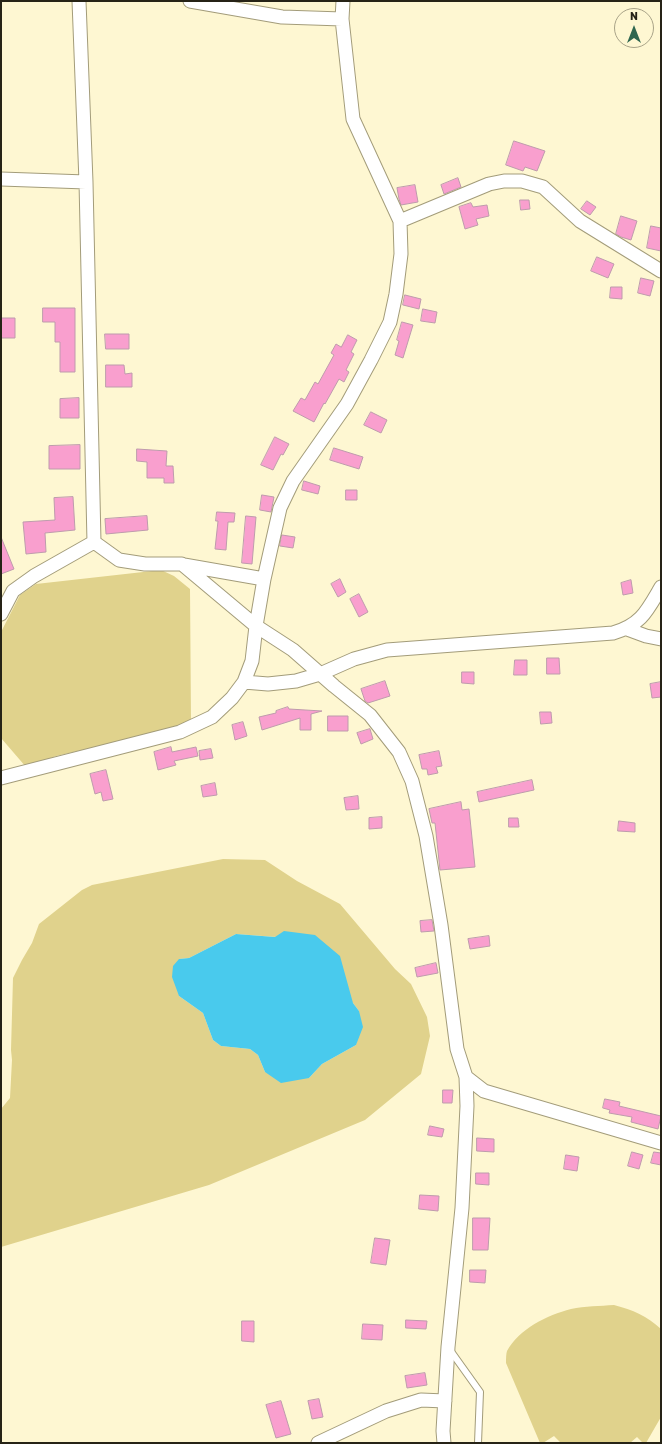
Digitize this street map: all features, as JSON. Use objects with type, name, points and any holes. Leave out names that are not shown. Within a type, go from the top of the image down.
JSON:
[{"type":"street","points":[[79,1],[86,182],[94,542]]},
{"type":"street","points":[[190,1],[282,17],[342,19]]},
{"type":"street","points":[[1,778],[180,732],[212,717],[232,698],[244,682],[252,661],[264,579],[280,508],[293,481],[348,404],[390,322],[396,294],[401,254],[400,221],[353,119],[342,19],[343,1]]},
{"type":"street","points":[[1,179],[86,182]]},
{"type":"street","points":[[400,221],[489,184],[504,181],[522,181],[543,187],[580,222],[661,271]]},
{"type":"street","points":[[94,542],[119,560],[145,564],[182,564],[264,579]]},
{"type":"street","points":[[1,614],[13,591],[34,576],[94,542]]},
{"type":"street","points":[[182,564],[256,626],[293,650],[370,715],[399,752],[412,781],[426,836],[441,925],[457,1050],[466,1077],[467,1106],[462,1208],[448,1347],[444,1443]]},
{"type":"street","points":[[244,682],[268,684],[296,681],[320,674],[354,658],[387,650],[613,633],[627,629],[647,612],[661,588]]},
{"type":"street","points":[[627,629],[646,636],[661,639]]},
{"type":"street","points":[[466,1077],[484,1091],[661,1143]]},
{"type":"street","points":[[318,1443],[386,1411],[421,1400],[445,1401]]},
{"type":"lane","points":[[448,1347],[480,1392],[478,1443]]},
{"type":"shaded area","points":[[161,570],[174,576],[190,589],[191,722],[143,736],[56,756],[26,767],[1,738],[1,632],[20,595],[36,584]]},
{"type":"shaded area","points":[[223,859],[265,860],[297,881],[340,904],[395,969],[411,984],[427,1017],[430,1036],[421,1074],[365,1120],[209,1185],[1,1247],[1,1109],[10,1098],[13,978],[32,943],[39,924],[82,890],[92,885]],"holes":[[[236,934],[276,937],[353,1003],[359,1011],[356,1045],[322,1064],[309,1078],[265,1072],[258,1055],[250,1049],[221,1046],[213,1040],[203,1013],[179,996],[179,959],[189,958]]]},
{"type":"shaded area","points":[[614,1305],[639,1314],[650,1320],[661,1329],[661,1417],[646,1443],[643,1443],[637,1437],[630,1443],[561,1443],[554,1436],[543,1443],[540,1443],[506,1363],[507,1351],[519,1336],[543,1319],[576,1308]]},
{"type":"water","points":[[284,931],[315,935],[340,956],[353,1003],[359,1011],[363,1027],[356,1045],[322,1064],[309,1078],[281,1083],[265,1072],[258,1055],[250,1049],[221,1046],[213,1040],[203,1013],[179,996],[172,977],[173,966],[179,959],[189,958],[236,934],[275,937]]},
{"type":"building","points":[[514,141],[545,151],[537,171],[525,167],[523,171],[506,165]]},
{"type":"building","points":[[458,178],[461,187],[444,194],[441,185]]},
{"type":"building","points":[[415,185],[418,202],[401,205],[397,188]]},
{"type":"building","points":[[520,200],[529,200],[530,209],[521,210]]},
{"type":"building","points":[[587,201],[596,207],[590,215],[581,209]]},
{"type":"building","points":[[471,203],[473,207],[487,205],[489,216],[476,219],[478,225],[465,229],[459,207]]},
{"type":"building","points":[[621,216],[637,221],[631,240],[616,234]]},
{"type":"building","points":[[651,226],[661,228],[661,251],[647,248]]},
{"type":"building","points":[[597,257],[614,264],[608,278],[591,271]]},
{"type":"building","points":[[641,278],[654,281],[650,296],[638,293]]},
{"type":"building","points":[[611,287],[622,287],[622,299],[610,298]]},
{"type":"building","points":[[405,295],[421,299],[419,309],[403,305]]},
{"type":"building","points":[[43,308],[75,308],[75,372],[60,372],[60,342],[55,342],[55,322],[43,322]]},
{"type":"building","points":[[423,309],[437,312],[435,323],[421,321]]},
{"type":"building","points":[[1,318],[15,318],[15,338],[1,338]]},
{"type":"building","points":[[402,322],[413,325],[403,358],[395,355]]},
{"type":"building","points":[[105,334],[129,334],[129,349],[106,349]]},
{"type":"building","points":[[348,335],[357,340],[351,352],[354,354],[346,370],[349,372],[344,382],[339,379],[314,422],[293,411],[301,398],[305,400],[315,382],[318,384],[334,355],[331,353],[336,344],[341,347]]},
{"type":"building","points":[[106,365],[124,365],[125,374],[132,373],[132,387],[106,387]]},
{"type":"building","points":[[79,398],[79,418],[60,418],[60,399]]},
{"type":"building","points":[[371,412],[387,420],[381,433],[364,425]]},
{"type":"building","points":[[275,437],[289,444],[283,455],[281,454],[273,470],[261,465]]},
{"type":"building","points":[[80,445],[80,469],[49,469],[49,446]]},
{"type":"building","points":[[334,448],[363,457],[359,469],[330,460]]},
{"type":"building","points":[[137,449],[167,451],[166,466],[173,466],[174,483],[164,483],[164,478],[147,478],[147,462],[137,461]]},
{"type":"building","points":[[304,481],[320,486],[318,494],[302,490]]},
{"type":"building","points":[[346,490],[357,490],[357,500],[346,500]]},
{"type":"building","points":[[262,495],[274,497],[271,512],[260,510]]},
{"type":"building","points":[[73,497],[75,530],[45,533],[46,552],[26,554],[23,522],[55,520],[54,498]]},
{"type":"building","points":[[217,512],[235,513],[234,522],[228,522],[226,550],[215,549],[218,521],[216,521]]},
{"type":"building","points":[[147,516],[148,530],[106,534],[105,519]]},
{"type":"building","points":[[246,516],[256,517],[252,564],[242,563]]},
{"type":"building","points":[[282,535],[295,537],[293,548],[280,546]]},
{"type":"building","points":[[1,537],[14,569],[1,574]]},
{"type":"building","points":[[340,579],[346,592],[338,597],[331,584]]},
{"type":"building","points":[[631,580],[633,593],[623,595],[621,583]]},
{"type":"building","points":[[359,594],[368,612],[359,617],[350,599]]},
{"type":"building","points":[[547,658],[559,658],[560,674],[547,674]]},
{"type":"building","points":[[515,660],[527,660],[527,675],[514,675]]},
{"type":"building","points":[[462,672],[474,672],[474,684],[462,683]]},
{"type":"building","points":[[385,681],[390,696],[368,703],[365,701],[361,689]]},
{"type":"building","points":[[661,682],[661,697],[652,698],[650,684]]},
{"type":"building","points":[[288,707],[289,709],[322,711],[311,714],[311,730],[300,730],[300,718],[262,730],[259,717],[276,713],[276,711]]},
{"type":"building","points":[[540,712],[551,712],[552,723],[541,724]]},
{"type":"building","points":[[328,716],[348,716],[348,731],[328,731]]},
{"type":"building","points":[[243,722],[247,736],[235,740],[232,725]]},
{"type":"building","points":[[370,729],[373,739],[361,744],[357,733]]},
{"type":"building","points":[[171,747],[172,752],[196,747],[198,756],[174,761],[176,765],[158,770],[154,752]]},
{"type":"building","points":[[211,749],[213,758],[200,760],[199,751]]},
{"type":"building","points":[[439,751],[442,766],[436,767],[438,773],[428,775],[427,769],[422,769],[419,755]]},
{"type":"building","points":[[106,770],[113,799],[103,801],[101,792],[95,794],[90,774]]},
{"type":"building","points":[[532,780],[534,790],[479,802],[477,792]]},
{"type":"building","points":[[215,783],[217,795],[203,797],[201,786]]},
{"type":"building","points":[[358,796],[359,809],[346,810],[344,798]]},
{"type":"building","points":[[461,802],[462,810],[469,809],[475,867],[440,870],[435,823],[432,823],[429,809]]},
{"type":"building","points":[[382,817],[382,828],[369,829],[369,818]]},
{"type":"building","points":[[509,818],[518,818],[519,827],[509,827]]},
{"type":"building","points":[[619,821],[635,823],[635,832],[618,831]]},
{"type":"building","points":[[432,920],[434,931],[421,932],[420,921]]},
{"type":"building","points":[[489,936],[490,946],[470,949],[468,939]]},
{"type":"building","points":[[436,963],[438,973],[417,977],[415,968]]},
{"type":"building","points":[[443,1090],[453,1090],[452,1103],[443,1103]]},
{"type":"building","points":[[605,1099],[620,1102],[619,1106],[661,1116],[658,1129],[631,1122],[632,1117],[609,1113],[610,1110],[603,1108]]},
{"type":"building","points":[[430,1126],[444,1129],[442,1137],[428,1135]]},
{"type":"building","points":[[477,1138],[494,1139],[494,1152],[477,1151]]},
{"type":"building","points":[[632,1152],[643,1155],[639,1169],[628,1166]]},
{"type":"building","points":[[654,1152],[661,1153],[661,1165],[651,1163]]},
{"type":"building","points":[[566,1155],[579,1157],[577,1171],[564,1169]]},
{"type":"building","points":[[476,1173],[489,1173],[489,1185],[476,1184]]},
{"type":"building","points":[[420,1195],[439,1196],[438,1211],[419,1209]]},
{"type":"building","points":[[473,1218],[490,1218],[488,1250],[473,1250]]},
{"type":"building","points":[[375,1238],[390,1240],[386,1265],[371,1263]]},
{"type":"building","points":[[470,1270],[486,1270],[485,1283],[470,1282]]},
{"type":"building","points":[[406,1320],[427,1321],[426,1329],[406,1328]]},
{"type":"building","points":[[242,1321],[254,1321],[254,1342],[242,1341]]},
{"type":"building","points":[[363,1324],[383,1325],[382,1340],[362,1339]]},
{"type":"building","points":[[425,1373],[427,1385],[407,1388],[405,1376]]},
{"type":"building","points":[[319,1399],[323,1417],[312,1419],[308,1401]]},
{"type":"building","points":[[281,1401],[291,1434],[276,1438],[266,1405]]}]
